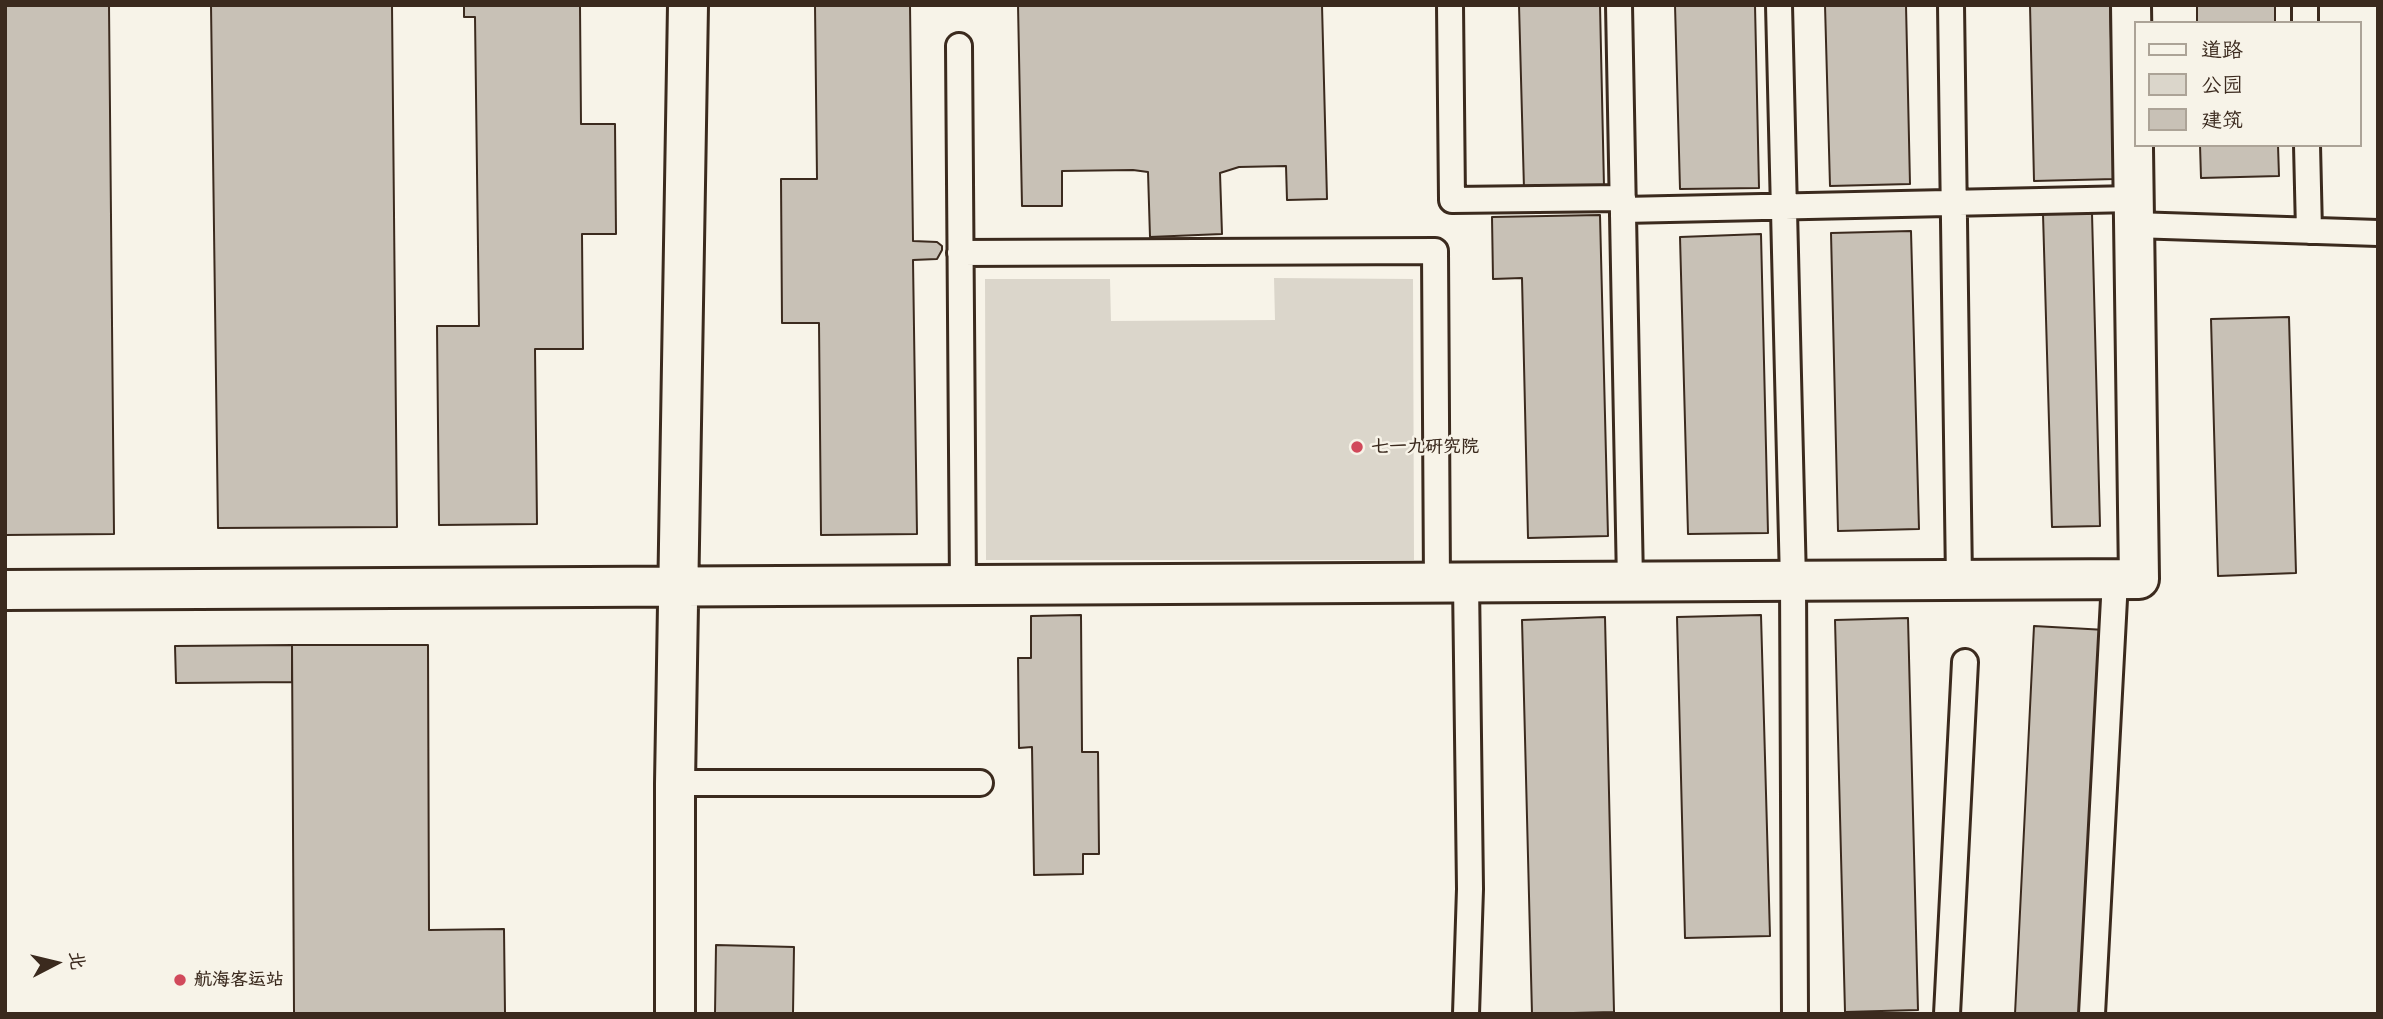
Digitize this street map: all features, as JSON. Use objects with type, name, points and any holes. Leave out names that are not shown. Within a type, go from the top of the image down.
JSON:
[{"type":"street","points":[[675,1014],[675,783],[688,5]]},
{"type":"street","points":[[5,590],[2139,579],[2131,5]]},
{"type":"lane","points":[[1450,5],[1452,200],[1784,207],[1954,202],[2134,212],[2309,230],[2378,233]]},
{"type":"lane","points":[[1619,5],[1630,582]]},
{"type":"lane","points":[[1779,5],[1793,581],[1795,1014]]},
{"type":"lane","points":[[1951,5],[1959,579]]},
{"type":"lane","points":[[959,46],[963,586]]},
{"type":"lane","points":[[2307,147],[2309,230]]},
{"type":"lane","points":[[960,253],[1435,251],[1470,889],[1466,1014]]},
{"type":"lane","points":[[2092,1014],[2115,580]]},
{"type":"lane","points":[[1947,1014],[1965,662]]},
{"type":"lane","points":[[675,783],[979,783]]},
{"type":"green space","points":[[1274,278],[1413,279],[1414,560],[986,560],[985,279],[1110,279],[1111,321],[1275,320]]},
{"type":"building","points":[[5,5],[109,5],[114,534],[5,535]]},
{"type":"building","points":[[211,5],[392,5],[397,527],[218,528]]},
{"type":"building","points":[[464,5],[580,6],[581,124],[615,124],[616,234],[582,234],[583,349],[535,349],[537,524],[439,525],[437,326],[479,326],[475,17],[464,17]]},
{"type":"building","points":[[815,5],[910,5],[913,241],[937,242],[942,246],[937,259],[913,260],[917,534],[821,535],[819,323],[782,323],[781,179],[817,179]]},
{"type":"building","points":[[1018,5],[1322,5],[1327,199],[1287,200],[1286,166],[1239,167],[1220,173],[1222,234],[1150,237],[1148,172],[1062,171],[1062,206],[1022,206]]},
{"type":"building","points":[[1519,5],[1600,5],[1604,187],[1524,189]]},
{"type":"building","points":[[1675,5],[1755,5],[1759,188],[1680,189]]},
{"type":"building","points":[[1825,5],[1906,5],[1910,184],[1830,186]]},
{"type":"building","points":[[2030,5],[2110,5],[2115,179],[2034,181]]},
{"type":"building","points":[[2197,5],[2275,5],[2275,21],[2197,21]]},
{"type":"building","points":[[2200,147],[2278,147],[2279,176],[2201,178]]},
{"type":"building","points":[[2092,213],[2100,526],[2052,527],[2043,214]]},
{"type":"building","points":[[1600,215],[1608,536],[1528,538],[1522,278],[1493,279],[1492,217]]},
{"type":"building","points":[[1911,231],[1919,529],[1838,531],[1831,233]]},
{"type":"building","points":[[1761,234],[1768,533],[1688,534],[1680,237]]},
{"type":"building","points":[[2289,317],[2296,573],[2218,576],[2211,319]]},
{"type":"building","points":[[1081,615],[1082,752],[1098,752],[1099,854],[1083,854],[1083,874],[1034,875],[1032,747],[1019,748],[1018,658],[1031,658],[1031,616]]},
{"type":"building","points":[[1761,615],[1770,936],[1685,938],[1677,617]]},
{"type":"building","points":[[1605,617],[1614,1012],[1532,1014],[1522,620]]},
{"type":"building","points":[[1908,618],[1918,1010],[1845,1012],[1835,620]]},
{"type":"building","points":[[2034,626],[2106,630],[2087,1014],[2015,1014]]},
{"type":"building","points":[[292,645],[292,682],[176,683],[175,646]]},
{"type":"building","points":[[292,645],[428,645],[429,930],[504,929],[505,1014],[294,1014]]},
{"type":"building","points":[[716,945],[794,947],[793,1014],[715,1014]]},
{"type":"place","name":"七一九研究院","points":[[1357,447]]},
{"type":"place","name":"航海客运站","points":[[180,980]]}]
